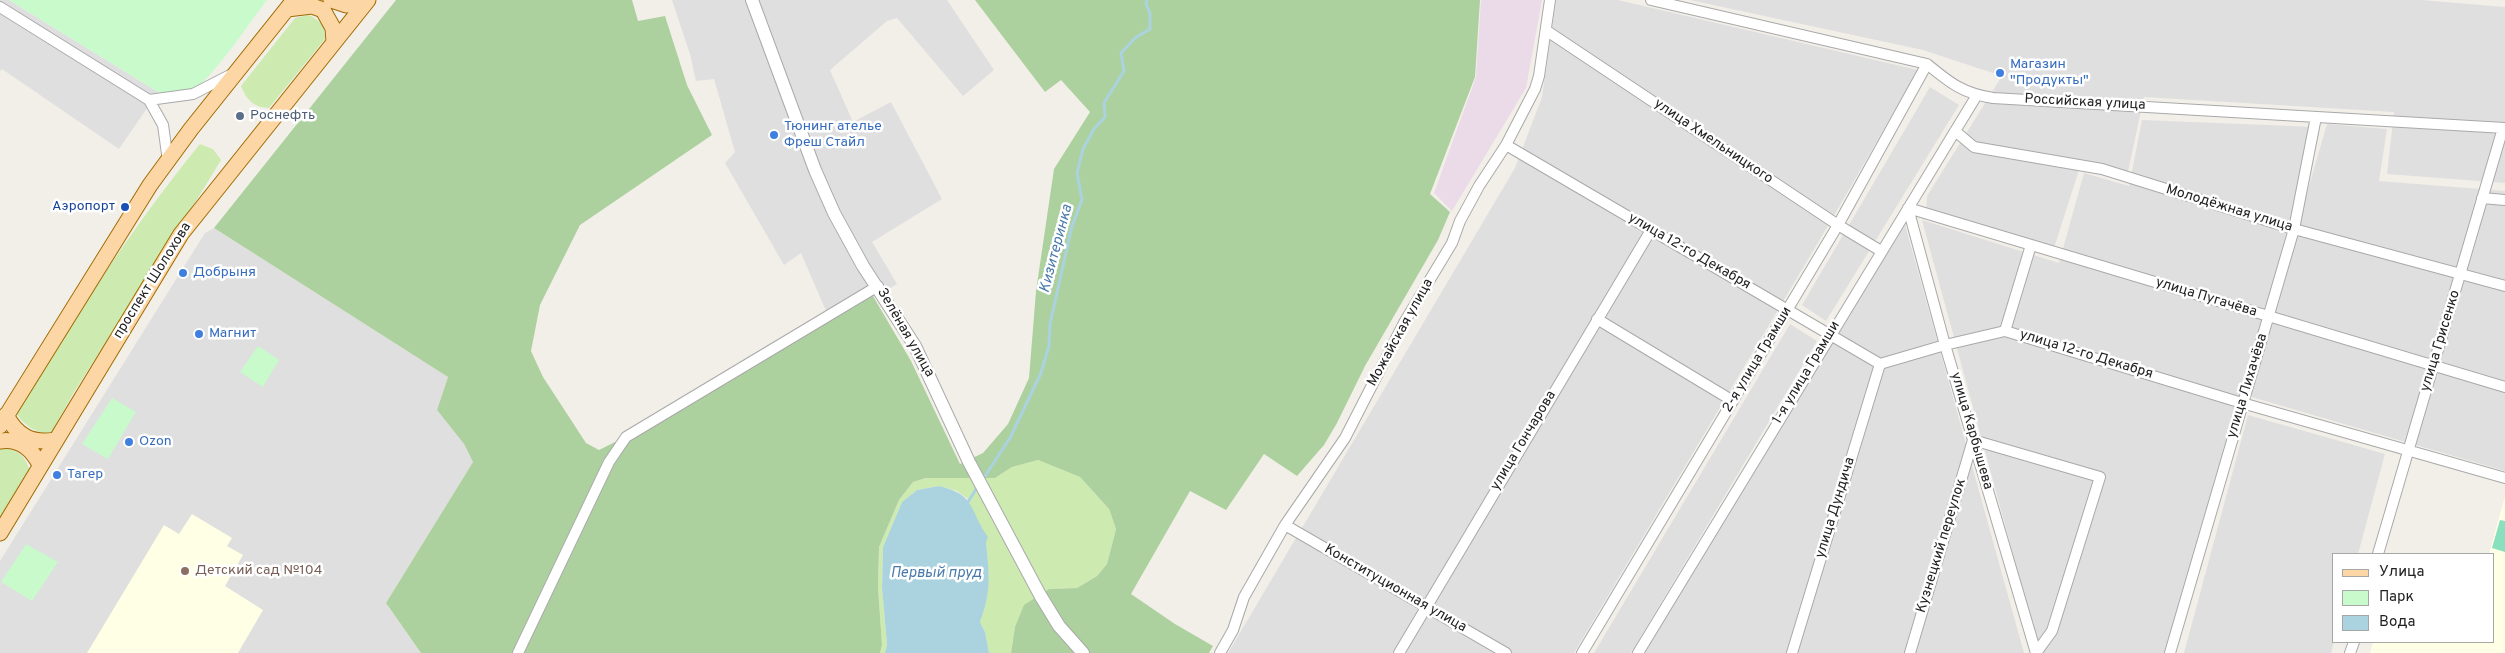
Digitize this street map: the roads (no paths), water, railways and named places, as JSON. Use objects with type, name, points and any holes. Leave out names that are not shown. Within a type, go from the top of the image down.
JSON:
[{"type":"main road","points":[[331,0],[346,5],[358,0]]},
{"type":"main road","name":"проспект Шолохова","points":[[0,533],[54,440],[181,234],[368,0]]},
{"type":"main road","points":[[54,440],[33,441],[19,434],[3,421],[150,184],[290,5],[312,6],[323,10],[330,18],[334,42]]},
{"type":"main road","points":[[0,441],[17,442],[28,448],[40,465]]},
{"type":"street","name":"Зелёная улица","points":[[752,0],[815,170],[834,213],[863,266],[878,286],[915,346],[969,462],[1040,596],[1059,626],[1083,653]]},
{"type":"street","name":"Можайская улица","points":[[1220,653],[1233,630],[1244,597],[1285,525],[1345,438],[1405,321],[1452,243],[1460,221],[1479,186],[1506,145],[1535,89],[1547,30],[1550,0]]},
{"type":"street","name":"Российская улица","points":[[1651,0],[1927,64],[1953,86],[1977,95],[2504,128]]},
{"type":"street","points":[[0,7],[148,100],[164,125],[168,161]]},
{"type":"street","name":"улица Хмельницкого","points":[[1547,30],[1838,225],[1881,251]]},
{"type":"street","name":"2-я улица Грамши","points":[[1582,653],[1838,225],[1927,64]]},
{"type":"street","points":[[148,100],[193,94],[237,71]]},
{"type":"street","name":"1-я улица Грамши","points":[[1638,653],[1830,334],[1977,95]]},
{"type":"street","name":"улица Лихачёва","points":[[2170,653],[2242,402],[2270,317],[2294,229],[2316,117]]},
{"type":"street","name":"улица Грисенко","points":[[2378,553],[2504,128]]},
{"type":"street","name":"Молодёжная улица","points":[[1955,132],[1974,147],[2102,169],[2294,229],[2505,286]]},
{"type":"street","name":"улица 12-го Декабря","points":[[1506,145],[1880,364],[1945,345],[2005,331],[2505,478]]},
{"type":"street","points":[[2482,198],[2505,200]]},
{"type":"street","name":"улица Пугачёва","points":[[1908,208],[2433,367],[2505,387]]},
{"type":"street","name":"улица Карбышева","points":[[1908,208],[1945,345],[2036,653]]},
{"type":"street","name":"улица Гончарова","points":[[1399,653],[1651,230]]},
{"type":"street","points":[[2005,331],[2031,245]]},
{"type":"street","points":[[518,653],[609,462],[626,437],[878,286]]},
{"type":"street","points":[[1598,319],[1733,402]]},
{"type":"street","name":"улица Дундича","points":[[1792,653],[1880,364]]},
{"type":"street","points":[[1974,440],[2100,477],[2052,631],[2036,653]]},
{"type":"street","name":"Кузнецкий переулок","points":[[1910,653],[1974,440]]},
{"type":"street","name":"Конституционная улица","points":[[1285,525],[1506,653]]},
{"type":"water","name":"Первый пруд","points":[[939,486],[960,494],[966,499],[988,537],[986,542],[989,573],[988,591],[980,622],[985,632],[989,653],[885,653],[887,645],[882,588],[883,547],[902,502],[917,490]]},
{"type":"waterway","name":"Кизитеринка","points":[[983,479],[1010,438],[1041,373],[1049,346],[1050,324],[1072,226],[1082,200],[1077,173],[1083,149],[1094,129],[1105,117],[1104,103],[1124,71],[1121,53],[1135,38],[1150,29],[1150,13],[1146,4],[1147,0]]},
{"type":"waterway","points":[[968,502],[978,486]]},
{"type":"place","name":"Магазин \"Продукты\"","points":[[2000,73]]},
{"type":"place","name":"Роснефть","points":[[240,116]]},
{"type":"place","name":"Тюнинг ателье Фреш Стайл","points":[[774,135]]},
{"type":"place","name":"Аэропорт","points":[[125,207]]},
{"type":"place","name":"Добрыня","points":[[183,273]]},
{"type":"place","name":"Магнит","points":[[199,334]]},
{"type":"place","name":"Ozon","points":[[129,442]]},
{"type":"place","name":"Тагер","points":[[57,475]]},
{"type":"place","name":"Детский сад №104","points":[[185,571]]}]
